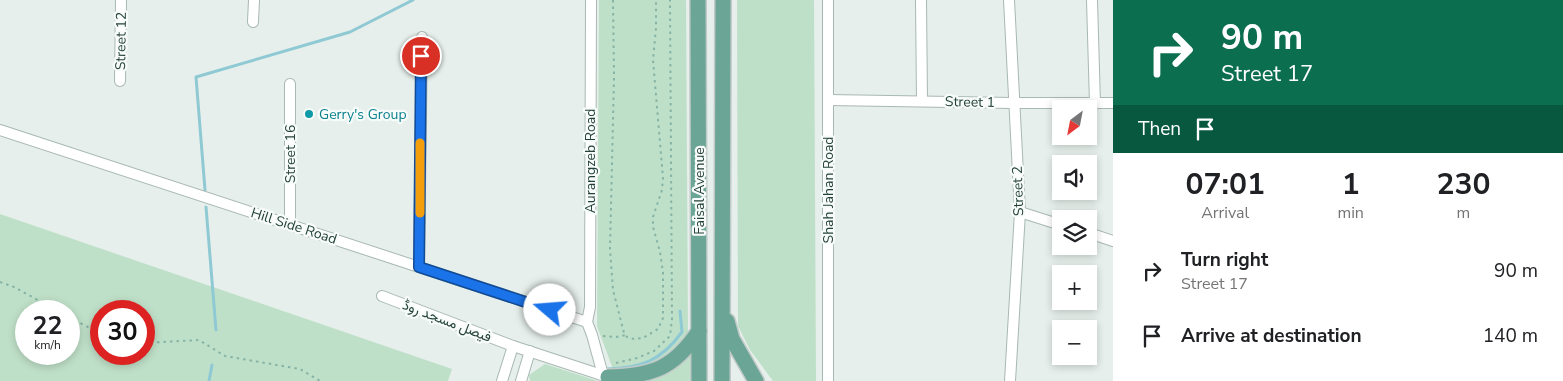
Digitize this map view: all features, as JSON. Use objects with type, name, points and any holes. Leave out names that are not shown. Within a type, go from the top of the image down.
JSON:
[{"type":"main road","name":"Faisal Avenue","points":[[698,0],[699,381]]},
{"type":"main road","name":"Faisal Avenue","points":[[722,381],[723,0]]},
{"type":"main road","points":[[722,306],[732,338],[756,381]]},
{"type":"main road","points":[[610,378],[655,371],[672,361],[687,348],[699,331]]},
{"type":"street","name":"Street 12","points":[[120,81],[121,0]]},
{"type":"street","points":[[253,22],[254,0]]},
{"type":"street","name":"Aurangzeb Road","points":[[587,322],[590,307],[591,0]]},
{"type":"street","name":"Shah Jahan Road","points":[[828,0],[828,381]]},
{"type":"street","points":[[921,0],[922,101]]},
{"type":"street","name":"Street 2","points":[[1009,0],[1020,212],[1010,381]]},
{"type":"street","points":[[1092,0],[1095,100]]},
{"type":"street","points":[[419,267],[422,37]]},
{"type":"street","name":"Street 16","points":[[290,84],[290,225]]},
{"type":"street","name":"Street 1","points":[[828,100],[1052,103]]},
{"type":"street","name":"Street 1","points":[[1098,104],[1113,103]]},
{"type":"street","name":"Hill Side Road","points":[[0,130],[587,322]]},
{"type":"street","points":[[1020,212],[1052,222]]},
{"type":"street","points":[[1097,236],[1113,241]]},
{"type":"street","name":"فیصل مسجد روڈ","points":[[382,296],[513,346],[610,378]]},
{"type":"street","points":[[587,322],[599,360],[610,378]]},
{"type":"street","points":[[502,381],[513,346]]},
{"type":"street","points":[[521,381],[530,351]]},
{"type":"path","points":[[613,0],[614,77],[610,249],[614,290],[626,335]]},
{"type":"path","points":[[592,335],[616,337],[626,335],[634,339],[643,338],[658,329],[662,318],[663,272],[653,227],[653,217],[662,190],[663,178],[653,60],[656,0]]},
{"type":"path","points":[[599,360],[615,364],[637,358],[654,351],[670,336],[672,310],[670,0]]},
{"type":"path","points":[[0,282],[38,300]]},
{"type":"path","points":[[155,342],[199,340],[225,356],[300,370],[320,381]]},
{"type":"green space","points":[[599,0],[686,0],[688,336],[668,358],[648,368],[614,372],[597,326]]},
{"type":"green space","points":[[737,0],[814,0],[816,381],[773,381],[750,350],[738,326]]},
{"type":"green space","points":[[0,214],[452,369],[448,381],[0,381]]},
{"type":"green space","points":[[690,353],[691,381],[635,381]]},
{"type":"green space","points":[[545,364],[598,381],[530,381],[529,375]]},
{"type":"waterway","points":[[205,190],[196,77],[350,32],[413,0]]},
{"type":"waterway","points":[[206,207],[216,330]]},
{"type":"waterway","points":[[606,369],[630,367],[640,364],[649,361],[666,350],[682,332],[680,311]]},
{"type":"waterway","points":[[209,381],[212,365]]},
{"type":"slow traffic","points":[[420,143],[420,213]]},
{"type":"place","name":"Gerry's Group","points":[[309,114]]},
{"type":"route","points":[[421,56],[419,267],[550,310]]}]
